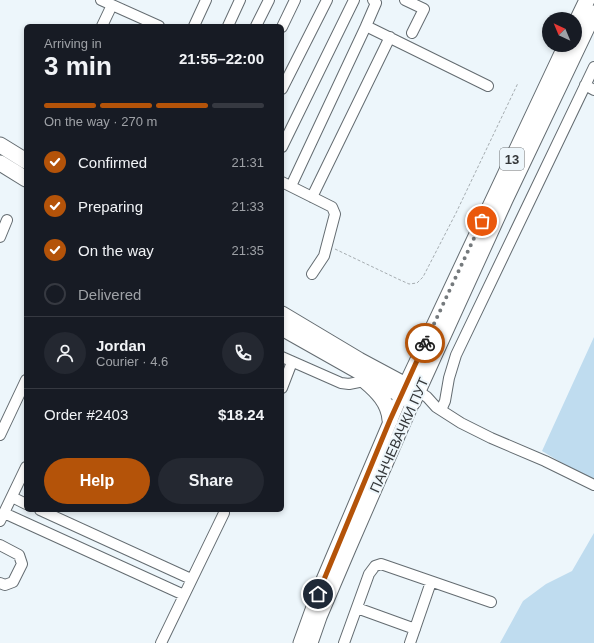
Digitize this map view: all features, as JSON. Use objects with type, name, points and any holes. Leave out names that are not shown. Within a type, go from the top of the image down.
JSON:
[{"type":"highway","points":[[581,12],[587,0]]},
{"type":"highway","name":"ПАНЧЕВАЧКИ ПУТ","points":[[409,393],[505,200],[594,13]]},
{"type":"highway","name":"ПАНЧЕВАЧКИ ПУТ","points":[[409,393],[418,358],[563,52]]},
{"type":"highway","points":[[0,146],[24,160]]},
{"type":"highway","points":[[0,163],[24,178]]},
{"type":"highway","points":[[284,315],[359,360],[409,393]]},
{"type":"highway","points":[[284,329],[341,361],[409,393]]},
{"type":"highway","points":[[359,360],[396,371],[406,368],[418,358]]},
{"type":"highway","points":[[341,361],[384,401],[389,410],[390,420]]},
{"type":"main road","name":"ПАНЧЕВАЧКИ ПУТ","points":[[300,643],[322,582],[390,420],[409,393]]},
{"type":"main road","name":"ПАНЧЕВАЧКИ ПУТ","points":[[312,643],[320,617],[342,566],[409,393]]},
{"type":"street","points":[[101,0],[155,24]]},
{"type":"street","points":[[195,24],[206,0]]},
{"type":"street","points":[[229,24],[240,0]]},
{"type":"street","points":[[257,24],[269,0]]},
{"type":"street","points":[[283,24],[295,0]]},
{"type":"street","points":[[284,85],[327,0]]},
{"type":"street","points":[[284,144],[354,0]]},
{"type":"street","points":[[312,274],[324,256],[335,214],[332,207],[286,184],[366,26],[376,3],[373,0]]},
{"type":"street","points":[[405,0],[424,9],[412,33]]},
{"type":"street","points":[[103,24],[112,5]]},
{"type":"street","points":[[366,26],[488,86]]},
{"type":"street","points":[[312,197],[390,38]]},
{"type":"street","points":[[438,408],[445,401],[449,378],[456,355],[590,88],[594,67]]},
{"type":"street","points":[[0,237],[7,220]]},
{"type":"street","points":[[284,358],[341,383],[349,384],[364,381]]},
{"type":"street","points":[[284,383],[292,362]]},
{"type":"street","points":[[0,435],[24,384]]},
{"type":"street","points":[[409,393],[427,397],[438,408],[461,423],[594,485]]},
{"type":"street","points":[[24,471],[2,517],[107,560],[184,595]]},
{"type":"street","points":[[12,497],[24,503]]},
{"type":"street","points":[[44,512],[191,579]]},
{"type":"street","points":[[162,643],[191,579],[224,513]]},
{"type":"street","points":[[107,560],[115,544]]},
{"type":"street","points":[[0,545],[19,555],[22,564],[14,582],[5,585],[0,583]]},
{"type":"street","points":[[344,643],[369,574],[375,566],[381,564],[491,602]]},
{"type":"street","points":[[410,643],[431,582]]},
{"type":"street","points":[[357,608],[415,629]]},
{"type":"path","points":[[327,245],[398,279],[410,284],[417,283],[423,277],[456,213],[518,83]]},
{"type":"shaded area","points":[[594,337],[594,482],[542,451]]},
{"type":"shaded area","points":[[594,533],[594,643],[500,643],[523,601],[546,584],[572,571]]},
{"type":"way so far","points":[[425,343],[482,221]]},
{"type":"route","points":[[318,594],[390,420],[425,343]]}]
